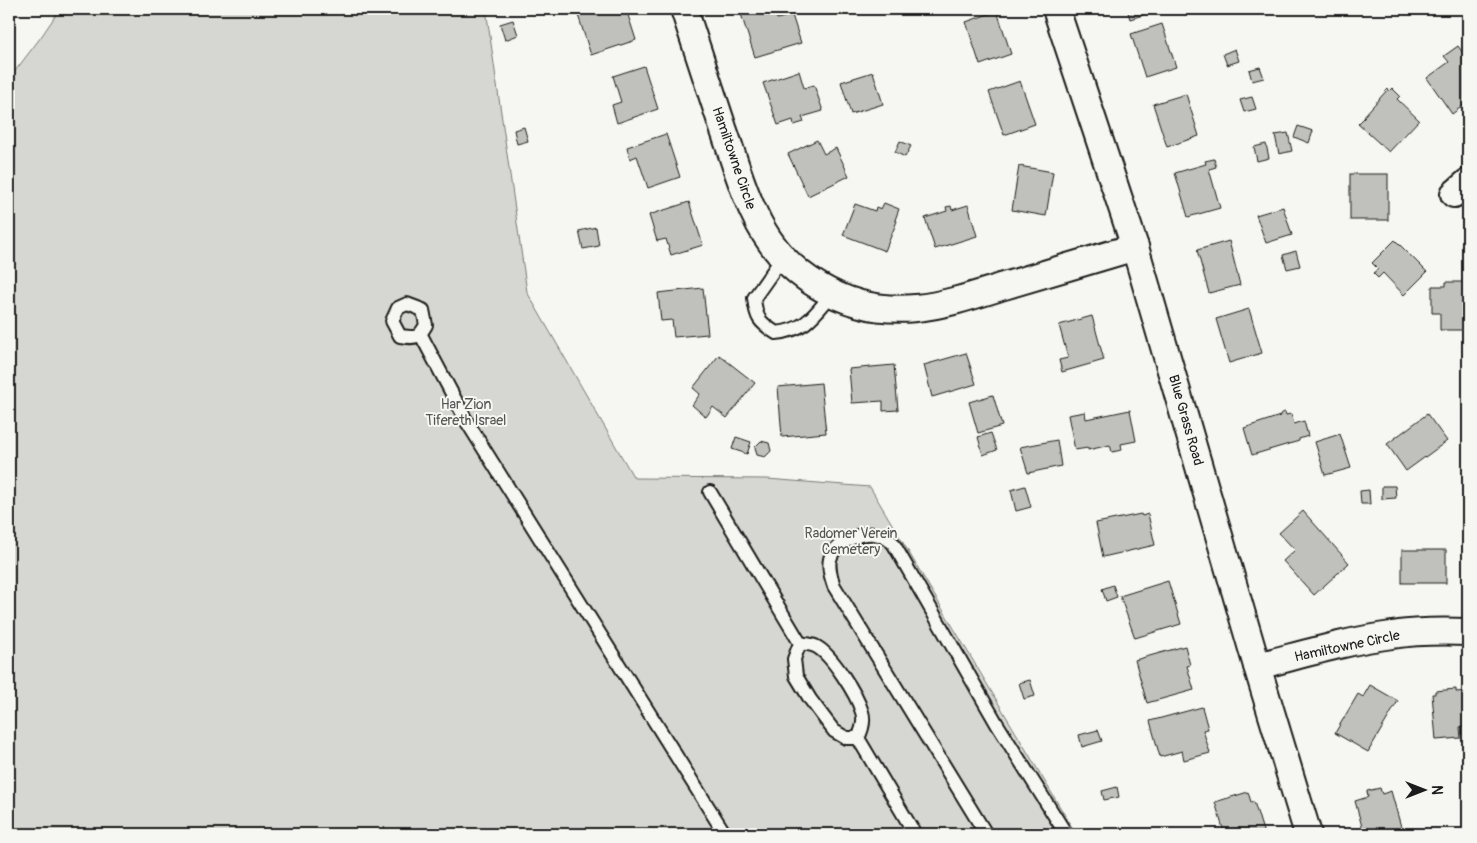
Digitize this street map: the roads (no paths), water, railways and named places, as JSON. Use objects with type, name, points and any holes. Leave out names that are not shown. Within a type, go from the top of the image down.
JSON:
[{"type":"street","name":"Hamiltowne Circle","points":[[684,9],[741,182],[751,206],[767,236],[783,257],[818,287],[856,303],[876,308],[917,308],[954,301],[1135,247]]},
{"type":"street","name":"Blue Grass Road","points":[[1056,9],[1135,247],[1308,834]]},
{"type":"street","name":"Hamiltowne Circle","points":[[1257,666],[1334,646],[1391,635],[1468,632]]},
{"type":"lane","points":[[783,257],[754,298],[756,311],[762,323],[776,333],[789,332],[805,325],[832,294]]},
{"type":"lane","points":[[420,335],[468,422],[725,834]]},
{"type":"lane","points":[[710,492],[800,643]]},
{"type":"lane","points":[[986,834],[834,586],[830,572],[830,560],[834,550],[846,541],[869,534],[880,535],[893,543],[997,724],[1066,834]]},
{"type":"lane","points":[[800,643],[794,659],[796,676],[810,699],[834,731],[846,738],[858,738]]},
{"type":"lane","points":[[800,643],[814,645],[829,656],[844,678],[856,698],[862,713],[862,728],[858,738]]},
{"type":"lane","points":[[858,738],[915,834]]},
{"type":"park label","name":"Har Zion Tifereth Israel","points":[[466,412]]},
{"type":"park label","name":"Radomer Verein Cemetery","points":[[851,542]]}]
